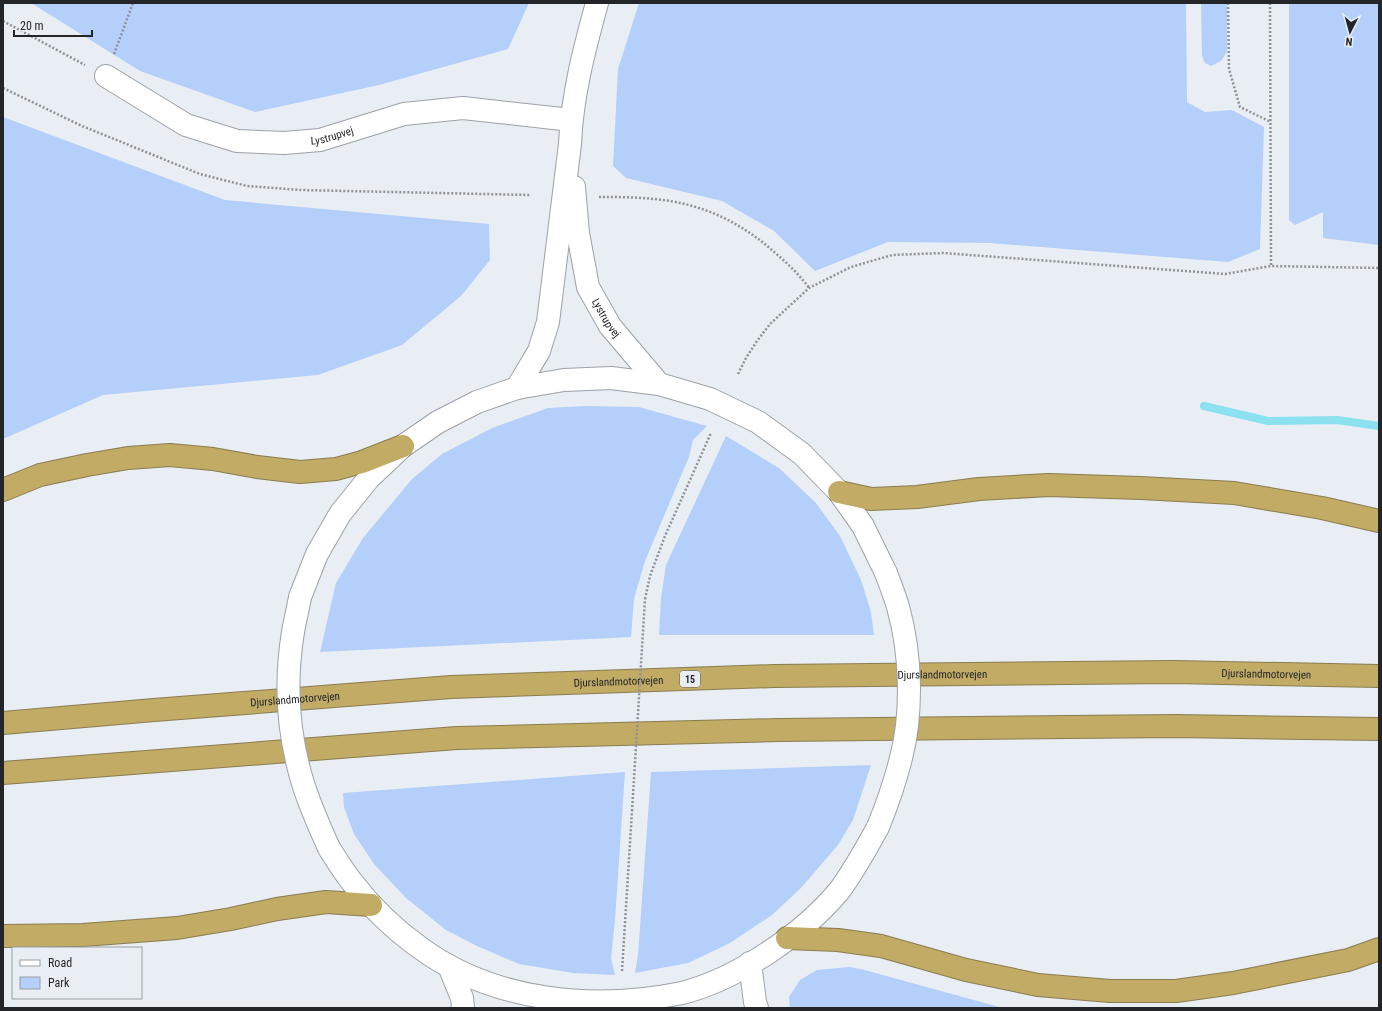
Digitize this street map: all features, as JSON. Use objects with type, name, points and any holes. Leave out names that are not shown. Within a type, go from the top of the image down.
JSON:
[{"type":"highway","points":[[3,490],[40,475],[128,458],[170,455],[213,459],[257,467],[300,472],[336,469],[362,462],[403,446]]},
{"type":"highway","points":[[839,492],[871,499],[917,497],[978,489],[1048,485],[1141,488],[1234,493],[1322,508],[1379,521]]},
{"type":"highway","name":"Djurslandmotorvejen","points":[[3,723],[451,688],[766,676],[1174,672],[1379,676]]},
{"type":"highway","points":[[3,773],[457,738],[779,730],[1176,726],[1379,728]]},
{"type":"highway","points":[[3,936],[82,935],[177,928],[231,919],[277,909],[326,902],[372,905]]},
{"type":"highway","points":[[787,938],[838,940],[881,946],[966,970],[1038,985],[1110,991],[1176,991],[1233,983],[1348,960],[1379,949]]},
{"type":"street","name":"Lystrupvej","points":[[517,388],[539,352],[548,322],[570,144],[571,120],[583,54],[597,3]]},
{"type":"street","name":"Lystrupvej","points":[[106,76],[186,125],[237,141],[284,143],[320,140],[404,114],[463,108],[571,120]]},
{"type":"street","name":"Lystrupvej","points":[[570,144],[578,233],[588,287],[610,326],[659,384]]},
{"type":"street","points":[[611,378],[659,384],[710,399],[758,422],[802,454],[839,492],[863,526],[886,573],[898,608],[904,638],[908,690],[907,720],[902,757],[892,792],[878,827],[859,862],[838,891],[814,916],[768,952],[717,980],[682,993],[614,1003],[541,1004],[515,992],[481,981],[449,966],[421,948],[395,928],[351,881],[329,848],[313,814],[302,780],[294,743],[289,706],[289,670],[293,633],[300,597],[317,554],[340,514],[369,478],[403,446],[438,422],[477,402],[517,388],[564,380],[611,378]]},
{"type":"street","points":[[750,963],[757,1008]]},
{"type":"street","points":[[449,966],[462,998],[463,1008]]},
{"type":"street","points":[[646,999],[665,1008]]},
{"type":"path","points":[[3,21],[106,76],[133,3]]},
{"type":"path","points":[[1228,3],[1229,69],[1240,107],[1270,122]]},
{"type":"path","points":[[1270,3],[1271,266]]},
{"type":"path","points":[[596,197],[655,199],[700,208],[715,213],[747,230],[761,240],[804,281],[809,288]]},
{"type":"path","points":[[738,374],[746,358],[770,324],[809,288],[851,267],[892,255],[936,253],[1226,274],[1271,266],[1379,268]]},
{"type":"path","points":[[622,971],[645,599],[650,576],[665,536],[711,433]]},
{"type":"green space","points":[[31,3],[529,3],[508,49],[379,85],[255,112],[140,71]]},
{"type":"green space","points":[[639,3],[1186,3],[1187,102],[1205,112],[1232,110],[1264,127],[1260,249],[1228,262],[990,243],[888,242],[815,271],[774,231],[722,201],[626,178],[613,166],[618,69]]},
{"type":"green space","points":[[1201,3],[1226,3],[1227,5],[1227,52],[1221,61],[1211,66],[1205,63],[1202,56]]},
{"type":"green space","points":[[1289,3],[1379,3],[1379,245],[1323,238],[1323,212],[1295,225],[1289,220]]},
{"type":"green space","points":[[3,117],[225,200],[489,224],[490,260],[461,296],[402,345],[318,375],[103,395],[3,439]]},
{"type":"green space","points":[[586,406],[639,407],[707,426],[693,440],[689,457],[645,561],[634,599],[631,637],[320,652],[336,583],[363,538],[412,479],[442,454],[492,428],[548,408]]},
{"type":"green space","points":[[726,436],[779,468],[816,503],[840,536],[861,580],[871,612],[874,635],[659,635],[661,598],[666,565]]},
{"type":"green space","points":[[871,765],[853,820],[838,845],[801,888],[772,915],[730,943],[688,963],[635,973],[638,955],[651,772]]},
{"type":"green space","points":[[625,772],[611,958],[615,975],[573,973],[519,964],[477,946],[446,930],[406,898],[374,864],[354,834],[344,807],[343,793]]},
{"type":"green space","points":[[849,967],[1003,1008],[790,1008],[789,997],[800,980],[817,970]]},
{"type":"waterway","points":[[1204,406],[1268,421],[1337,420],[1379,426]]}]
